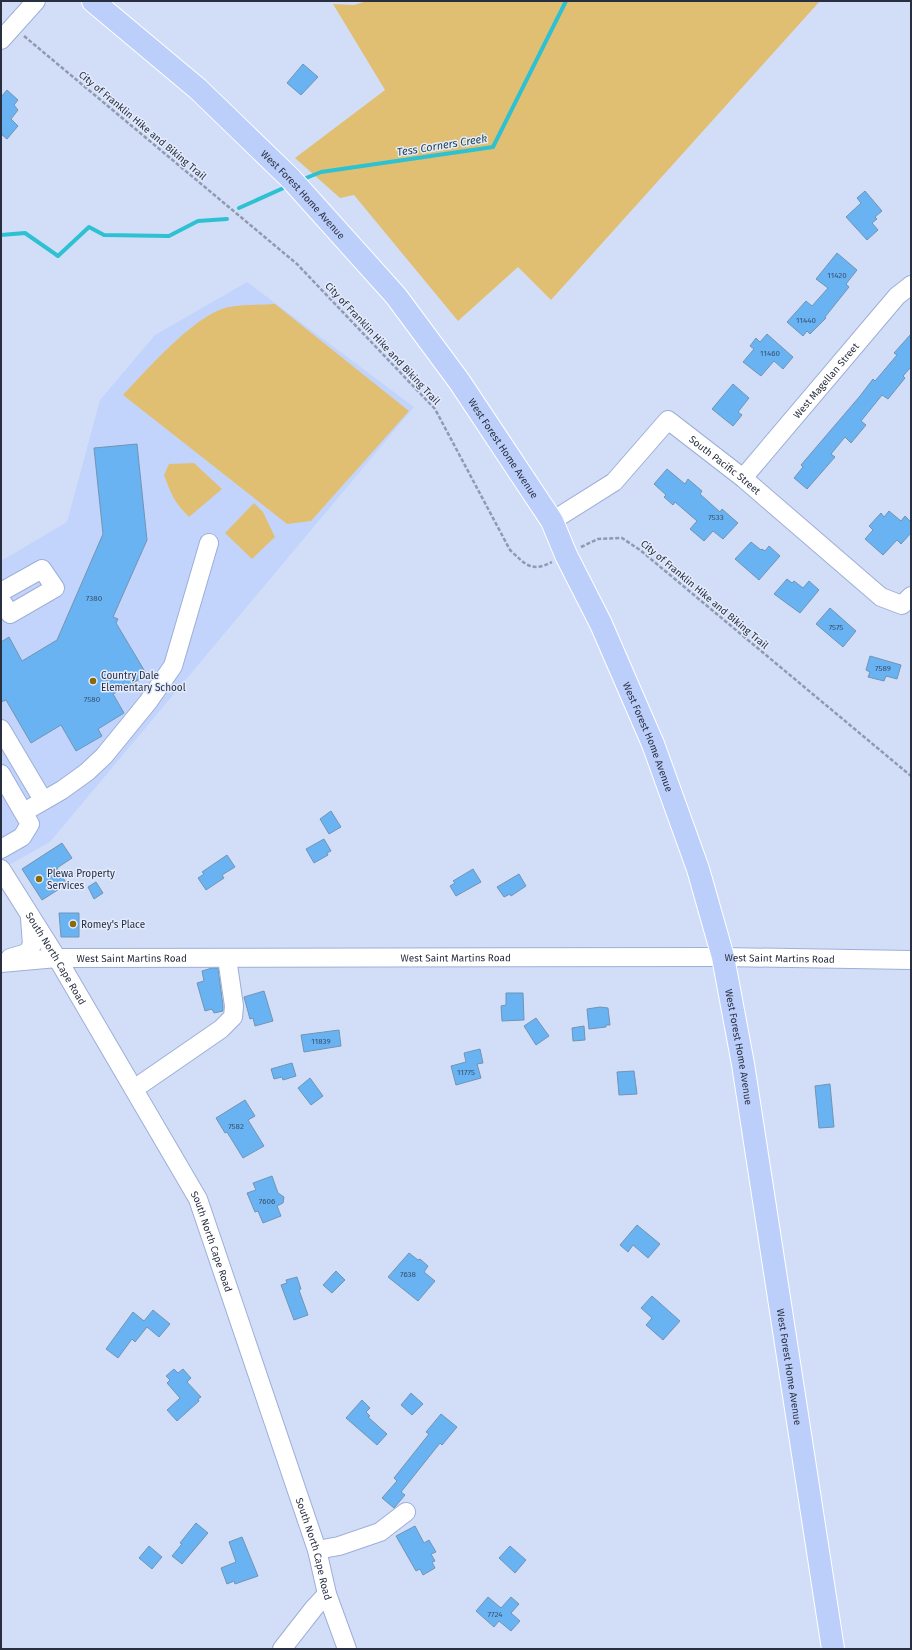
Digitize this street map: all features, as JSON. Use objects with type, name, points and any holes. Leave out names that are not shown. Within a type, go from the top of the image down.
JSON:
[{"type":"main road","name":"West Forest Home Avenue","points":[[93,1],[198,89],[296,184],[396,296],[459,380],[552,521],[566,555],[601,624],[653,744],[698,869],[723,957],[744,1072],[833,1649]]},
{"type":"street","points":[[1,40],[36,1]]},
{"type":"street","name":"West Magellan Street","points":[[743,478],[897,296],[911,285]]},
{"type":"street","name":"South Pacific Street","points":[[552,521],[614,482],[668,420],[743,478],[881,598],[906,600]]},
{"type":"street","points":[[24,812],[62,790],[87,772],[104,756],[148,702],[173,666],[209,543]]},
{"type":"street","points":[[1,592],[42,569],[55,588],[10,614],[1,600]]},
{"type":"street","points":[[1,729],[44,800]]},
{"type":"street","points":[[1,774],[30,824],[22,837],[1,848]]},
{"type":"street","name":"South North Cape Road","points":[[1,868],[7,891],[30,917],[57,958],[198,1200],[316,1550],[327,1594],[347,1649]]},
{"type":"street","points":[[1,962],[27,954],[32,945],[30,917]]},
{"type":"street","name":"West Saint Martins Road","points":[[1,962],[57,958],[723,957],[911,960]]},
{"type":"street","points":[[134,1089],[221,1029],[233,1017],[234,1006],[227,958]]},
{"type":"street","points":[[316,1550],[346,1544],[380,1532],[406,1512]]},
{"type":"street","points":[[282,1649],[327,1594]]},
{"type":"path","name":"City of Franklin Hike and Biking Trail","points":[[13,26],[296,264],[435,409],[510,550],[525,565],[541,568],[598,539],[622,538],[640,550],[911,776]]},
{"type":"shaded area","points":[[367,1],[820,1],[551,300],[518,267],[458,321],[354,195],[340,198],[295,158],[385,90],[333,4],[354,5]]},
{"type":"shaded area","name":"Country Dale Elementary School","points":[[247,282],[414,407],[50,842],[7,866],[1,855],[1,561],[67,522],[100,400],[155,335]]},
{"type":"shaded area","points":[[275,304],[409,411],[311,521],[287,524],[123,395],[158,358],[187,331],[216,311],[229,307]]},
{"type":"shaded area","points":[[194,463],[222,489],[189,517],[174,498],[164,475],[169,464]]},
{"type":"shaded area","points":[[254,503],[263,512],[275,537],[252,559],[225,533]]},
{"type":"building","points":[[303,64],[318,77],[301,95],[287,83]]},
{"type":"building","points":[[7,90],[18,100],[14,105],[18,110],[11,119],[18,126],[7,139],[1,134],[1,97]]},
{"type":"building","points":[[865,191],[882,211],[875,217],[877,219],[872,223],[878,230],[867,240],[846,217],[861,203],[857,198]]},
{"type":"building","points":[[837,253],[857,270],[846,284],[849,287],[825,317],[826,318],[810,334],[807,331],[803,336],[787,322],[806,301],[812,306],[828,288],[816,279]]},
{"type":"building","points":[[767,334],[793,357],[783,369],[774,361],[761,376],[743,362],[754,349],[750,346],[756,338],[760,342]]},
{"type":"building","points":[[911,334],[911,367],[903,376],[905,378],[888,399],[882,395],[861,421],[866,425],[851,443],[845,437],[831,454],[835,457],[807,489],[794,478],[803,467],[801,465],[873,379],[875,381],[897,355],[894,353]]},
{"type":"building","points":[[733,384],[749,398],[738,412],[742,415],[733,426],[712,409]]},
{"type":"building","points":[[137,444],[147,540],[113,617],[118,619],[116,623],[147,675],[113,694],[124,713],[98,729],[102,736],[76,751],[61,725],[31,743],[6,700],[1,702],[1,642],[9,637],[22,661],[57,640],[103,534],[94,448]]},
{"type":"building","points":[[667,469],[685,484],[688,479],[702,491],[700,494],[720,512],[722,509],[738,523],[723,539],[713,531],[704,541],[690,529],[697,521],[675,502],[673,505],[664,497],[666,495],[654,484]]},
{"type":"building","points":[[889,511],[901,521],[905,516],[911,522],[911,533],[901,544],[897,540],[883,555],[865,539],[873,530],[869,526],[881,513],[884,517]]},
{"type":"building","points":[[751,542],[761,550],[762,549],[765,551],[769,546],[780,556],[759,580],[735,559]]},
{"type":"building","points":[[787,579],[792,583],[794,581],[803,588],[809,581],[819,590],[800,613],[774,594]]},
{"type":"building","points":[[830,608],[856,631],[843,647],[816,624]]},
{"type":"building","points":[[870,656],[901,665],[897,679],[886,676],[884,681],[868,677],[870,672],[866,670]]},
{"type":"building","points":[[331,811],[341,827],[329,834],[320,819]]},
{"type":"building","points":[[324,839],[331,851],[327,853],[328,855],[314,863],[306,849]]},
{"type":"building","points":[[62,843],[72,858],[57,868],[67,884],[42,900],[22,869]]},
{"type":"building","points":[[227,855],[235,867],[222,875],[224,878],[206,890],[198,878],[204,874],[202,872]]},
{"type":"building","points":[[473,869],[481,882],[456,896],[450,886],[455,883],[453,881]]},
{"type":"building","points":[[519,874],[526,886],[511,896],[510,894],[504,897],[497,887]]},
{"type":"building","points":[[96,882],[103,893],[94,899],[88,887]]},
{"type":"building","points":[[59,913],[79,913],[79,937],[61,937]]},
{"type":"building","points":[[218,968],[223,1006],[223,1011],[214,1013],[212,1009],[205,1011],[197,983],[204,981],[202,971]]},
{"type":"building","points":[[264,991],[273,1021],[255,1026],[253,1018],[250,1019],[244,997]]},
{"type":"building","points":[[506,993],[523,993],[524,1020],[502,1021],[501,1006],[506,1005]]},
{"type":"building","points":[[600,1007],[608,1008],[610,1025],[606,1025],[606,1027],[589,1029],[587,1009]]},
{"type":"building","points":[[536,1018],[549,1036],[536,1045],[524,1026]]},
{"type":"building","points":[[584,1026],[585,1040],[573,1041],[572,1028]]},
{"type":"building","points":[[339,1030],[341,1046],[304,1052],[301,1035]]},
{"type":"building","points":[[480,1049],[483,1063],[477,1064],[481,1078],[456,1085],[451,1066],[466,1062],[464,1053]]},
{"type":"building","points":[[292,1063],[296,1076],[283,1080],[282,1077],[274,1079],[271,1069]]},
{"type":"building","points":[[634,1071],[637,1094],[619,1095],[617,1072]]},
{"type":"building","points":[[310,1078],[323,1096],[311,1105],[298,1088]]},
{"type":"building","points":[[830,1084],[834,1127],[819,1128],[815,1086]]},
{"type":"building","points":[[245,1100],[255,1116],[248,1120],[264,1146],[243,1158],[227,1132],[225,1133],[216,1118]]},
{"type":"building","points":[[272,1176],[278,1193],[284,1197],[283,1203],[277,1206],[281,1216],[263,1223],[258,1211],[255,1212],[247,1193],[256,1190],[253,1183]]},
{"type":"building","points":[[637,1225],[660,1244],[648,1258],[633,1245],[628,1252],[620,1245]]},
{"type":"building","points":[[409,1253],[418,1260],[420,1259],[428,1266],[424,1272],[435,1281],[418,1301],[388,1277]]},
{"type":"building","points":[[336,1271],[345,1280],[332,1293],[323,1285]]},
{"type":"building","points":[[297,1277],[301,1289],[299,1290],[308,1315],[294,1320],[281,1285],[287,1283],[286,1280]]},
{"type":"building","points":[[652,1296],[680,1321],[663,1340],[646,1325],[652,1318],[641,1308]]},
{"type":"building","points":[[153,1310],[170,1324],[159,1337],[147,1327],[135,1342],[132,1339],[118,1358],[106,1349],[133,1312],[144,1321]]},
{"type":"building","points":[[174,1369],[178,1373],[183,1369],[191,1378],[187,1382],[201,1397],[198,1399],[199,1401],[177,1421],[167,1410],[180,1398],[167,1383],[170,1380],[166,1376]]},
{"type":"building","points":[[411,1393],[423,1404],[412,1415],[401,1405]]},
{"type":"building","points":[[362,1400],[370,1408],[366,1412],[370,1416],[368,1417],[387,1434],[377,1445],[346,1418]]},
{"type":"building","points":[[441,1414],[457,1427],[442,1445],[440,1443],[401,1492],[405,1495],[394,1508],[382,1498],[397,1481],[394,1478],[429,1434],[426,1432]]},
{"type":"building","points":[[196,1523],[208,1533],[182,1564],[172,1556]]},
{"type":"building","points":[[415,1526],[424,1543],[429,1540],[436,1552],[431,1554],[435,1561],[432,1562],[435,1568],[423,1575],[420,1569],[416,1571],[396,1536]]},
{"type":"building","points":[[242,1537],[258,1576],[235,1584],[234,1581],[227,1584],[221,1568],[236,1562],[229,1542]]},
{"type":"building","points":[[149,1546],[162,1557],[152,1569],[139,1558]]},
{"type":"building","points":[[510,1546],[526,1560],[515,1573],[499,1558]]},
{"type":"building","points":[[488,1597],[501,1608],[511,1597],[519,1604],[511,1613],[520,1621],[511,1631],[499,1621],[494,1627],[476,1611]]},
{"type":"waterway","name":"Tess Corners Creek","points":[[301,180],[321,172],[493,147],[566,1]]},
{"type":"waterway","name":"Tess Corners Creek","points":[[239,208],[288,186]]},
{"type":"waterway","name":"Tess Corners Creek","points":[[1,235],[25,233],[58,256],[89,227],[104,235],[169,236],[198,221],[227,219]]},
{"type":"place","name":"Country Dale Elementary School","points":[[93,681]]},
{"type":"place","name":"Plewa Property Services","points":[[39,879]]},
{"type":"place","name":"Romey's Place","points":[[73,924]]}]
